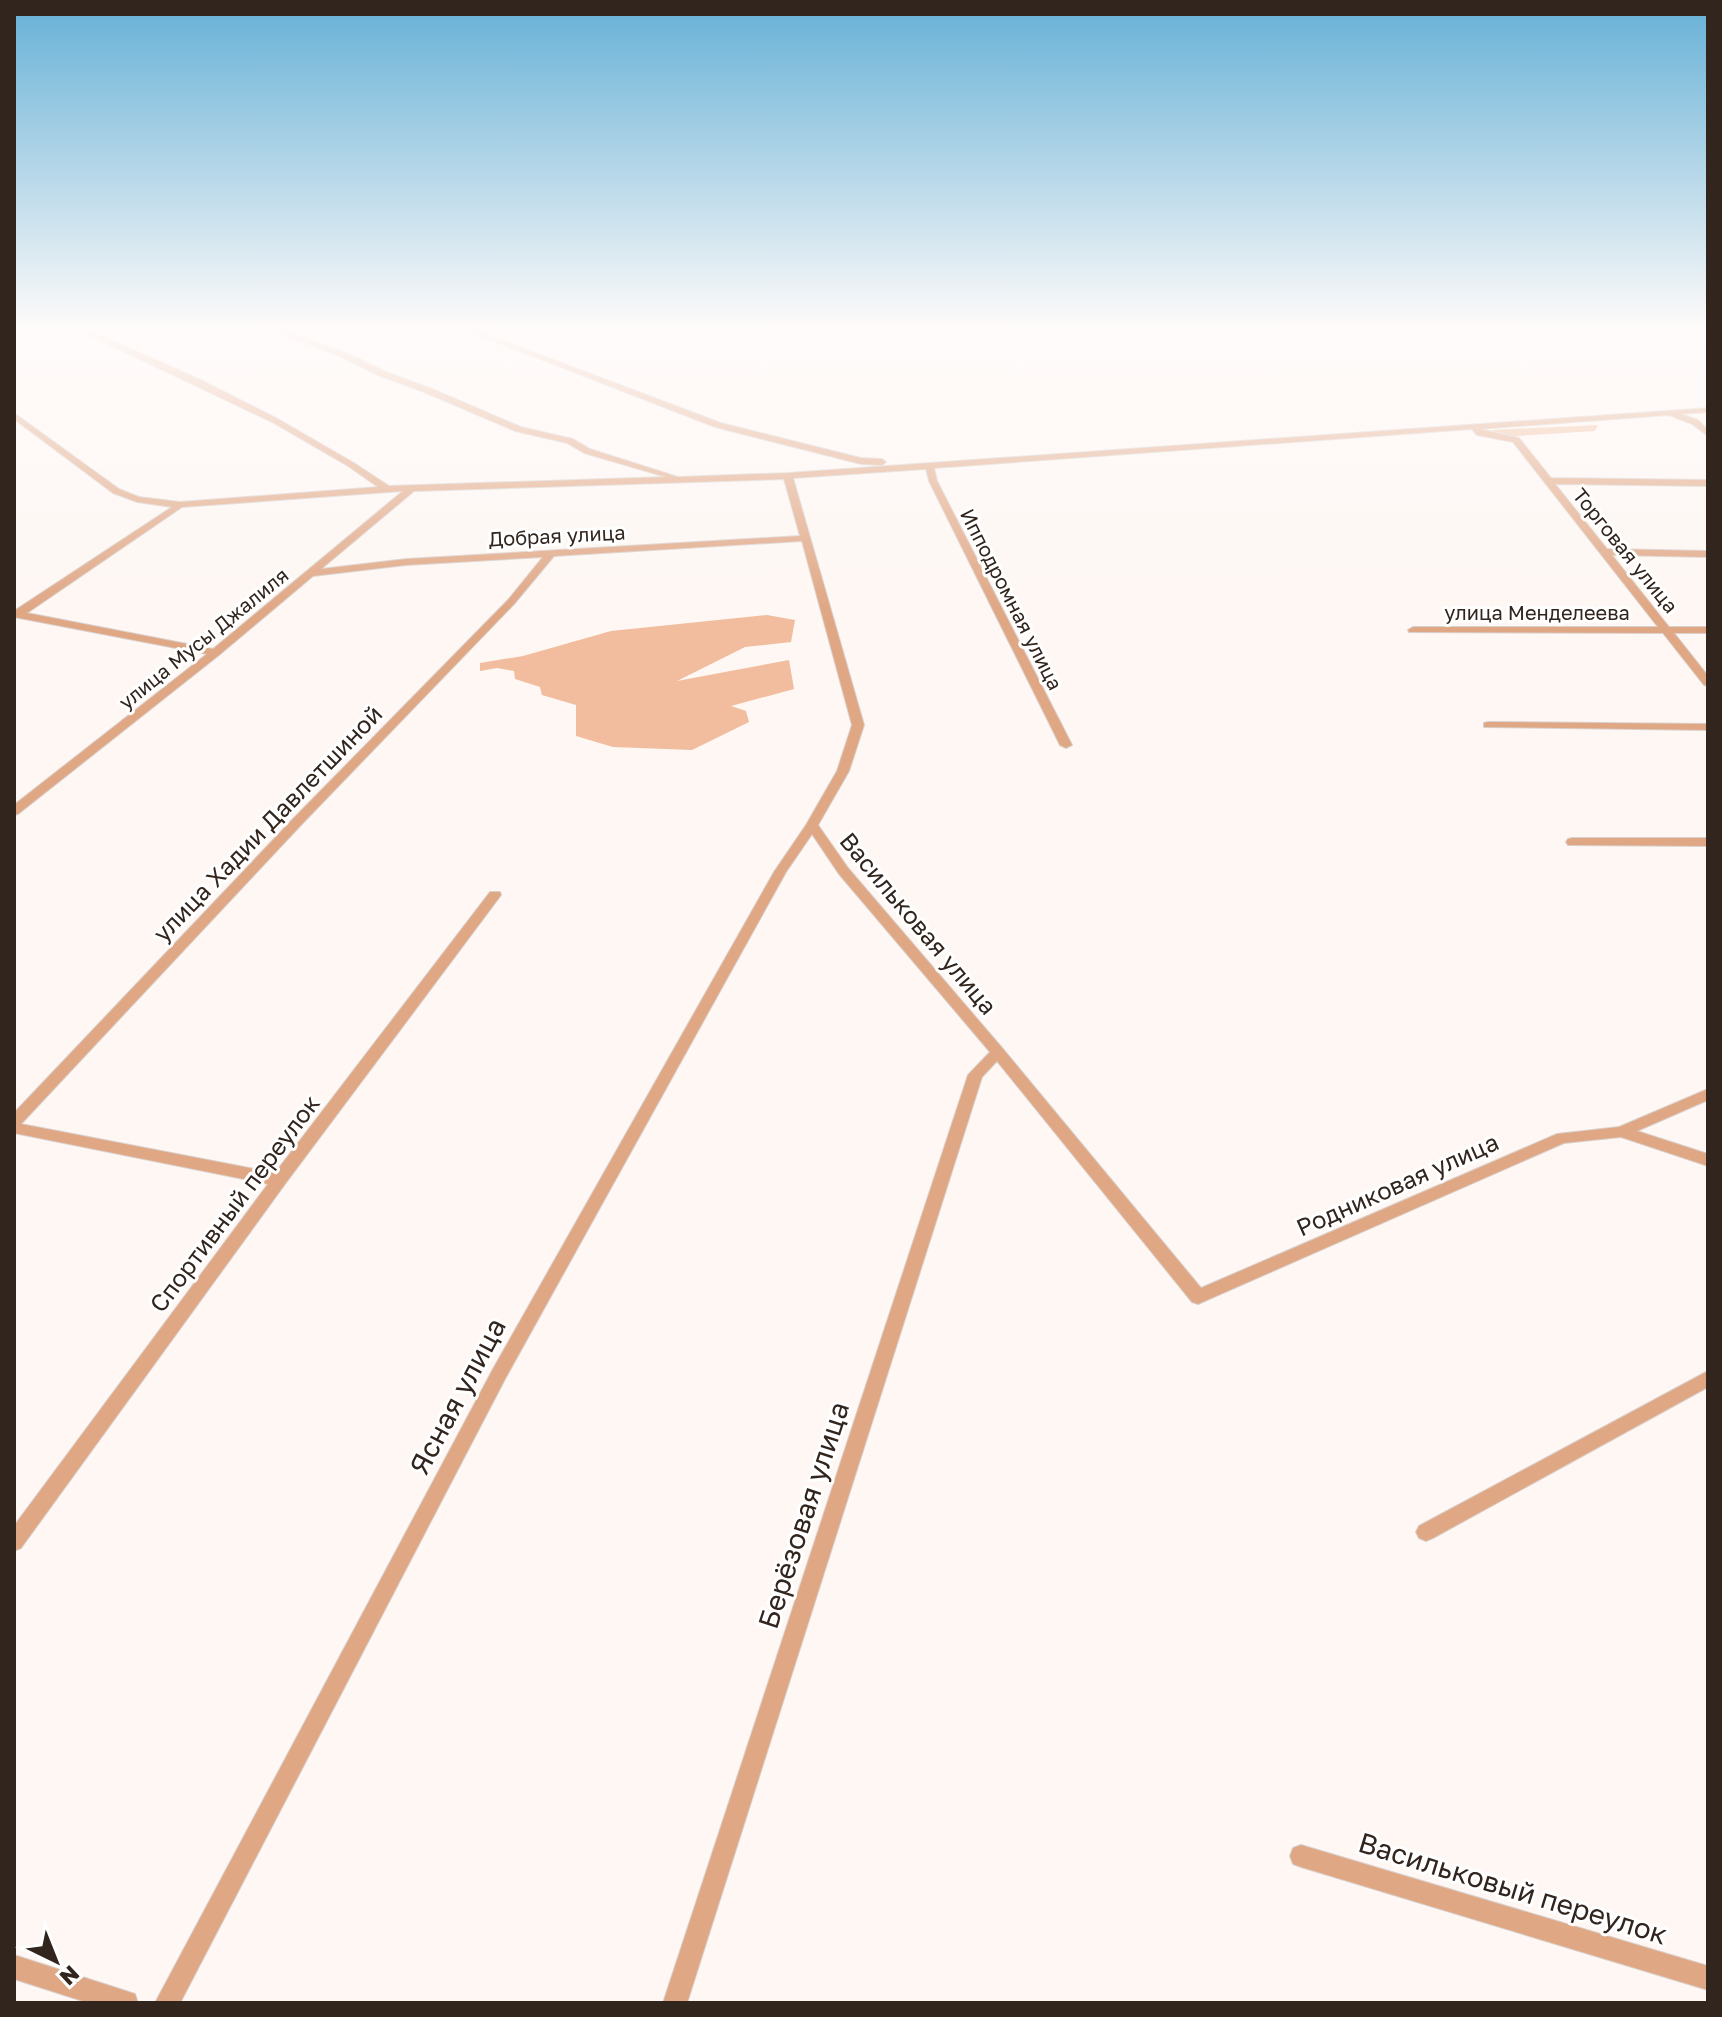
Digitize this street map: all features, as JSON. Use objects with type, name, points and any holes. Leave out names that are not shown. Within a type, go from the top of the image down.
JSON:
[{"type":"street","points":[[22,421],[116,491],[137,499],[180,505],[387,489],[788,476],[1550,421]]},
{"type":"street","points":[[274,421],[342,457],[387,489]]},
{"type":"street","points":[[499,421],[570,441],[587,451],[686,481]]},
{"type":"street","points":[[708,421],[861,461],[891,463]]},
{"type":"street","points":[[1693,421],[1708,434]]},
{"type":"street","name":"Торговая улица","points":[[1474,427],[1480,433],[1516,440],[1708,683]]},
{"type":"street","name":"Ипподромная улица","points":[[930,467],[933,481],[1066,745]]},
{"type":"street","name":"Васильковая улица","points":[[788,476],[858,725],[843,771],[812,825],[843,871],[998,1052],[1198,1297]]},
{"type":"street","points":[[1547,481],[1708,483]]},
{"type":"street","name":"улица Мусы Джалиля","points":[[14,811],[215,653],[411,489]]},
{"type":"street","points":[[17,614],[180,505]]},
{"type":"street","name":"Добрая улица","points":[[312,573],[406,562],[805,538]]},
{"type":"street","points":[[1605,552],[1708,554]]},
{"type":"street","name":"улица Хадии Давлетшиной","points":[[14,1125],[307,812],[511,602],[551,553]]},
{"type":"street","points":[[17,614],[215,653]]},
{"type":"street","name":"улица Менделеева","points":[[1413,630],[1708,630]]},
{"type":"street","points":[[1488,725],[1708,727]]},
{"type":"street","name":"Ясная улица","points":[[167,2003],[499,1374],[780,872],[812,825]]},
{"type":"street","points":[[1572,842],[1708,842]]},
{"type":"street","name":"Спортивный переулок","points":[[14,1542],[279,1180],[495,895]]},
{"type":"street","name":"Берёзовая улица","points":[[675,2003],[975,1075],[998,1052]]},
{"type":"street","points":[[1621,1132],[1708,1094]]},
{"type":"street","points":[[14,1125],[279,1180]]},
{"type":"street","points":[[1621,1132],[1708,1160]]},
{"type":"street","name":"Родниковая улица","points":[[1198,1297],[1562,1138],[1621,1132]]},
{"type":"street","points":[[1426,1532],[1708,1378]]},
{"type":"street","name":"Васильковый переулок","points":[[1301,1856],[1708,1978]]},
{"type":"street","points":[[14,1967],[126,2003]]},
{"type":"shaded area","points":[[1598,425],[1595,431],[1501,437],[1491,430]]},
{"type":"shaded area","points":[[767,615],[795,620],[791,642],[745,647],[677,681],[789,660],[794,689],[731,706],[746,711],[749,722],[692,750],[613,747],[576,736],[576,705],[542,695],[540,687],[515,679],[514,671],[497,668],[480,671],[480,663],[523,656],[611,631]]}]
